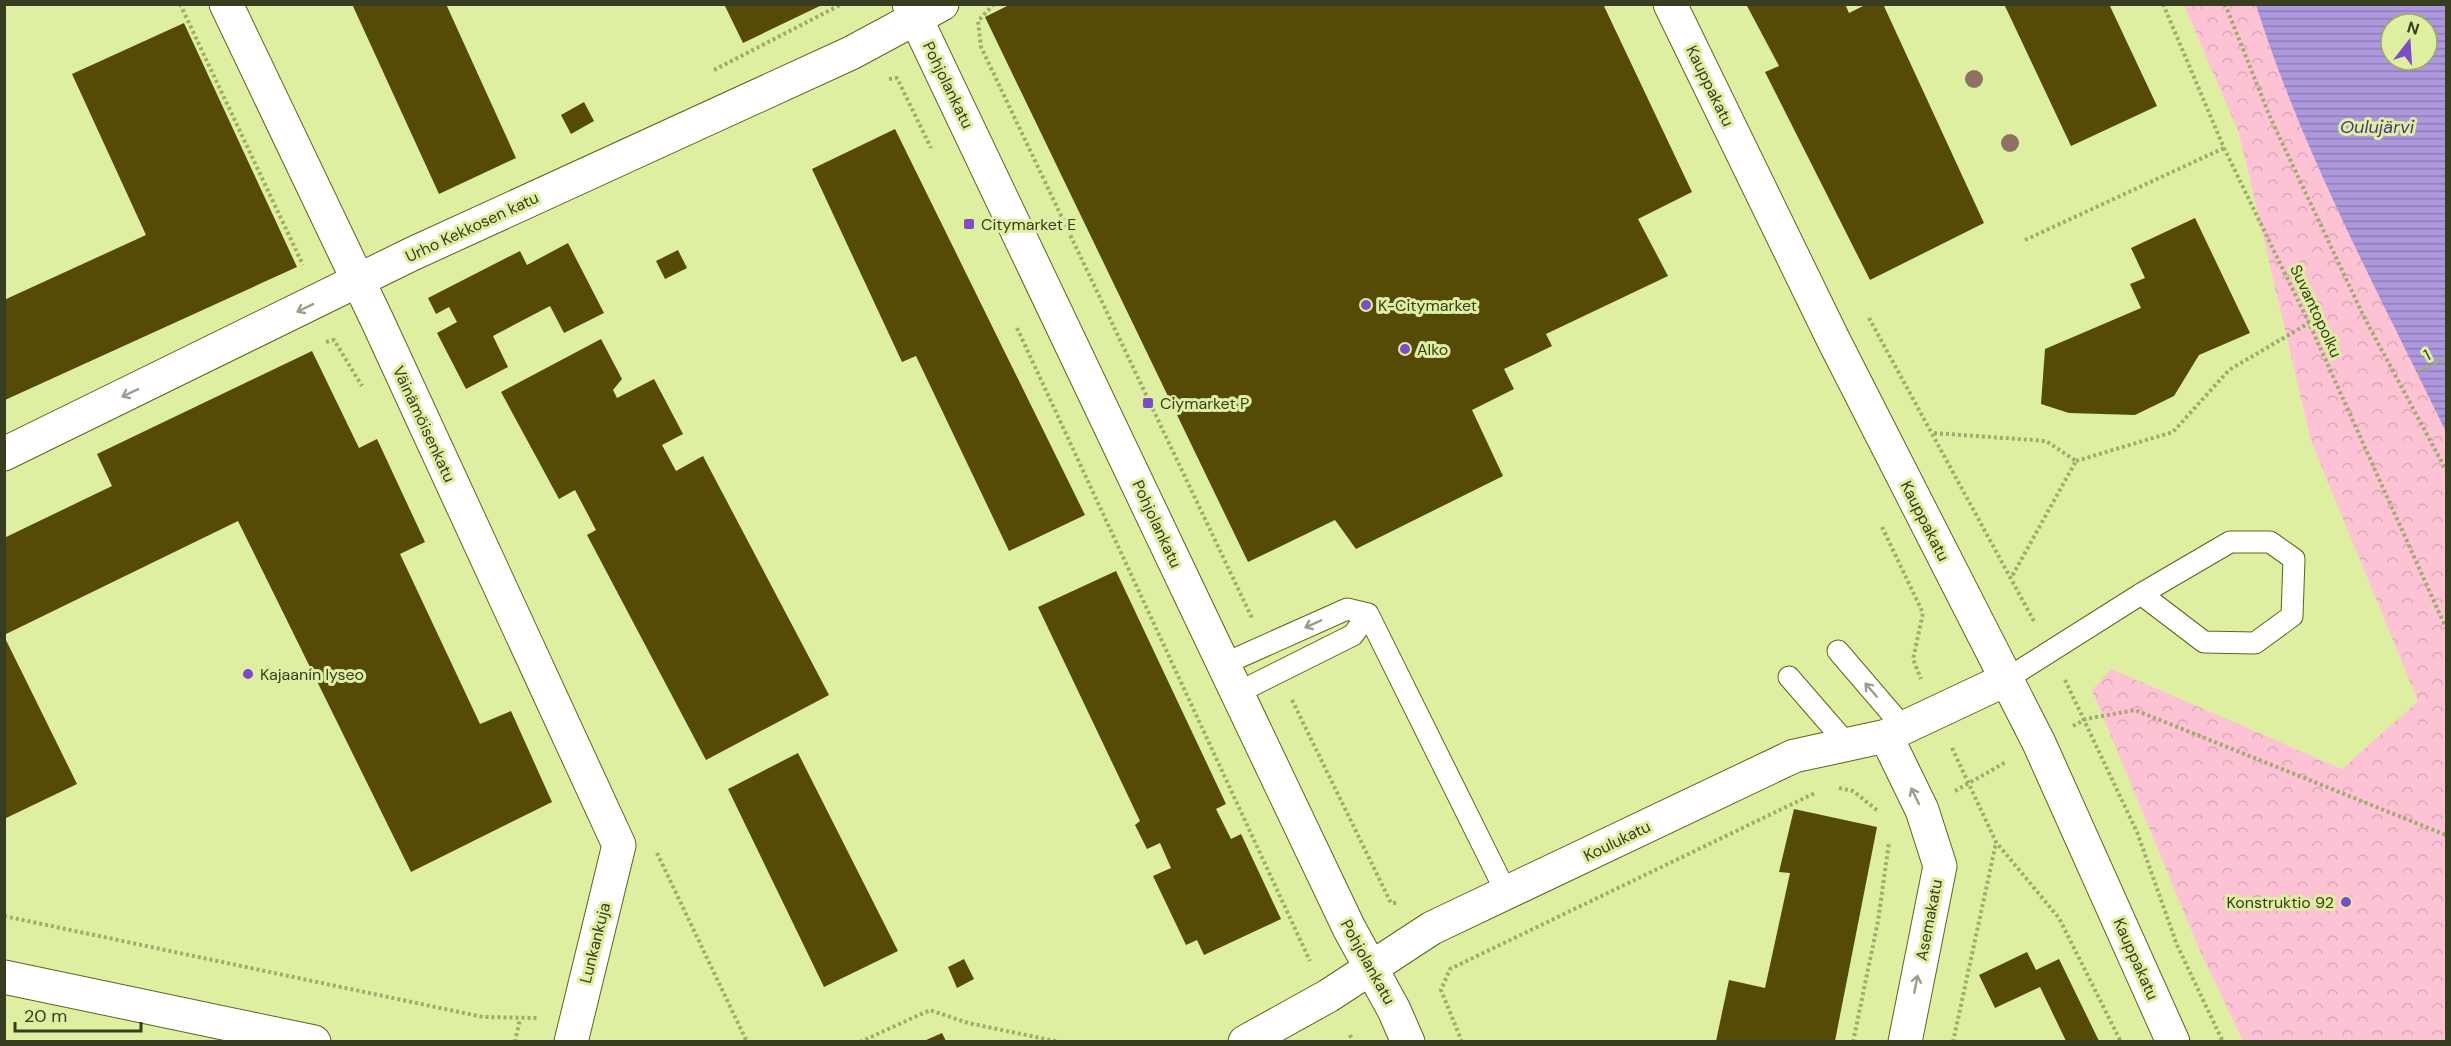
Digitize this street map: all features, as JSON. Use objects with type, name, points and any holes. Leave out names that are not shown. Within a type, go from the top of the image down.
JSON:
[{"type":"street","name":"Väinämöisenkatu","points":[[226,4],[358,281],[619,845]]},
{"type":"street","name":"Kauppakatu","points":[[1670,4],[1833,339],[2005,680],[2039,742],[2172,1041]]},
{"type":"street","name":"Urho Kekkosen katu","points":[[4,454],[433,244],[851,52],[922,9]]},
{"type":"street","name":"Pohjolankatu","points":[[922,9],[1231,678],[1408,1041]]},
{"type":"street","name":"Koulukatu","points":[[1245,1041],[1328,996],[1432,928],[1794,756],[1895,732],[2005,680]]},
{"type":"street","name":"Asemakatu","points":[[1895,732],[1940,866],[1905,1041]]},
{"type":"street","name":"Lunkankuja","points":[[571,1041],[619,845]]},
{"type":"street","points":[[4,977],[314,1041]]},
{"type":"lane","points":[[2005,680],[2141,594],[2230,542],[2270,542],[2294,559],[2292,616],[2255,642],[2204,642],[2141,594]]},
{"type":"lane","points":[[1231,678],[1266,645],[1347,609],[1368,614]]},
{"type":"lane","points":[[1231,678],[1279,672],[1353,634],[1368,614]]},
{"type":"lane","points":[[1368,614],[1507,894]]},
{"type":"lane","points":[[1838,651],[1895,732]]},
{"type":"lane","points":[[1789,677],[1847,744]]},
{"type":"path","points":[[180,4],[304,266],[293,271]]},
{"type":"path","points":[[708,73],[842,4]]},
{"type":"path","name":"Suvantopolku","points":[[2163,4],[2224,148],[2309,323],[2446,628]]},
{"type":"path","points":[[2225,4],[2270,117],[2364,317],[2446,470]]},
{"type":"path","points":[[993,5],[978,21],[981,47],[1148,403],[1266,645]]},
{"type":"path","points":[[887,79],[897,78],[933,152]]},
{"type":"path","points":[[2025,240],[2224,148]]},
{"type":"path","points":[[1014,322],[1310,961]]},
{"type":"path","points":[[2011,578],[2076,461],[2173,432],[2229,370],[2309,323]]},
{"type":"path","points":[[315,344],[334,340],[367,394]]},
{"type":"path","name":"1","points":[[2418,373],[2446,358]]},
{"type":"path","points":[[1933,433],[2046,441],[2076,461]]},
{"type":"path","points":[[1279,672],[1391,903],[1421,905],[1450,969]]},
{"type":"path","points":[[1885,817],[1922,810],[2039,742],[2086,719],[2135,710],[2446,835]]},
{"type":"path","points":[[1936,714],[1996,842],[2060,918],[2121,1041]]},
{"type":"path","points":[[1831,786],[1853,791],[1885,817],[1889,843],[1878,921],[1853,1041]]},
{"type":"path","points":[[1462,1041],[1441,990],[1450,969],[1820,791]]},
{"type":"path","points":[[1953,1041],[1996,842]]},
{"type":"path","points":[[656,851],[747,1041]]},
{"type":"path","points":[[4,916],[483,1017],[536,1019],[539,1008]]},
{"type":"path","points":[[860,1041],[930,1010],[968,1023],[1060,1041]]},
{"type":"path","points":[[515,1041],[520,1018]]},
{"type":"path","points":[[1350,1035],[1353,1041]]},
{"type":"green space","points":[[2184,5],[2256,5],[2270,48],[2325,179],[2446,432],[2446,1041],[2243,1041],[2200,951],[2092,690],[2111,669],[2342,769],[2418,701],[2311,441],[2239,133]]},
{"type":"water","name":"Oulujärvi","points":[[2256,5],[2446,5],[2446,432],[2343,222],[2296,114]]},
{"type":"building","points":[[352,4],[446,4],[516,158],[439,194]]},
{"type":"building","points":[[724,4],[824,4],[743,43]]},
{"type":"building","name":"K-Citymarket","points":[[1011,4],[1603,4],[1692,192],[1638,219],[1668,276],[1546,334],[1552,346],[1504,369],[1514,389],[1472,410],[1503,476],[1356,549],[1335,520],[1248,562],[985,17]]},
{"type":"building","points":[[1746,4],[1845,4],[1849,13],[1867,4],[1883,4],[1984,223],[1870,280],[1765,72],[1779,66]]},
{"type":"building","points":[[2004,4],[2109,4],[2157,106],[2071,146]]},
{"type":"building","points":[[184,23],[297,267],[5,400],[4,300],[146,235],[72,74]]},
{"type":"building","points":[[584,102],[594,121],[571,134],[561,115]]},
{"type":"building","points":[[895,129],[1085,515],[1009,551],[916,356],[902,362],[812,169]]},
{"type":"building","points":[[2195,218],[2250,333],[2199,355],[2174,396],[2135,415],[2069,413],[2041,404],[2045,349],[2141,308],[2130,284],[2145,278],[2131,248]]},
{"type":"building","points":[[568,243],[604,313],[564,333],[550,306],[493,336],[508,367],[466,389],[437,333],[457,322],[449,307],[436,314],[428,298],[520,251],[527,265]]},
{"type":"building","points":[[678,250],[687,268],[665,279],[656,261]]},
{"type":"building","points":[[601,339],[622,379],[613,390],[617,398],[654,379],[683,434],[662,445],[676,471],[703,456],[829,695],[706,760],[587,535],[596,530],[575,490],[559,499],[501,392]]},
{"type":"building","points":[[312,351],[359,448],[377,439],[425,542],[400,554],[480,724],[511,711],[552,802],[411,872],[238,521],[4,635],[4,538],[112,486],[97,454]]},
{"type":"building","points":[[1116,571],[1226,804],[1216,809],[1231,839],[1241,834],[1281,919],[1204,955],[1197,940],[1186,945],[1153,876],[1171,868],[1160,843],[1147,849],[1135,825],[1140,821],[1038,607]]},
{"type":"building","points":[[4,636],[77,784],[4,819]]},
{"type":"building","points":[[798,753],[898,951],[824,987],[728,789]]},
{"type":"building","points":[[1794,809],[1877,827],[1835,1041],[1716,1041],[1729,980],[1765,988],[1790,873],[1779,872]]},
{"type":"building","points":[[2027,952],[2036,970],[2059,959],[2099,1041],[2066,1041],[2040,987],[1995,1008],[1979,975]]},
{"type":"building","points":[[964,959],[974,979],[957,988],[948,967]]},
{"type":"building","points":[[942,1033],[946,1041],[924,1041]]},
{"type":"place","name":"Citymarket E","points":[[969,224]]},
{"type":"place","name":"K-Citymarket","points":[[1366,305]]},
{"type":"place","name":"Alko","points":[[1405,349]]},
{"type":"place","name":"Ciymarket P","points":[[1148,403]]},
{"type":"place","name":"Kajaanin lyseo","points":[[248,674]]},
{"type":"place","name":"Konstruktio 92","points":[[2346,902]]}]
